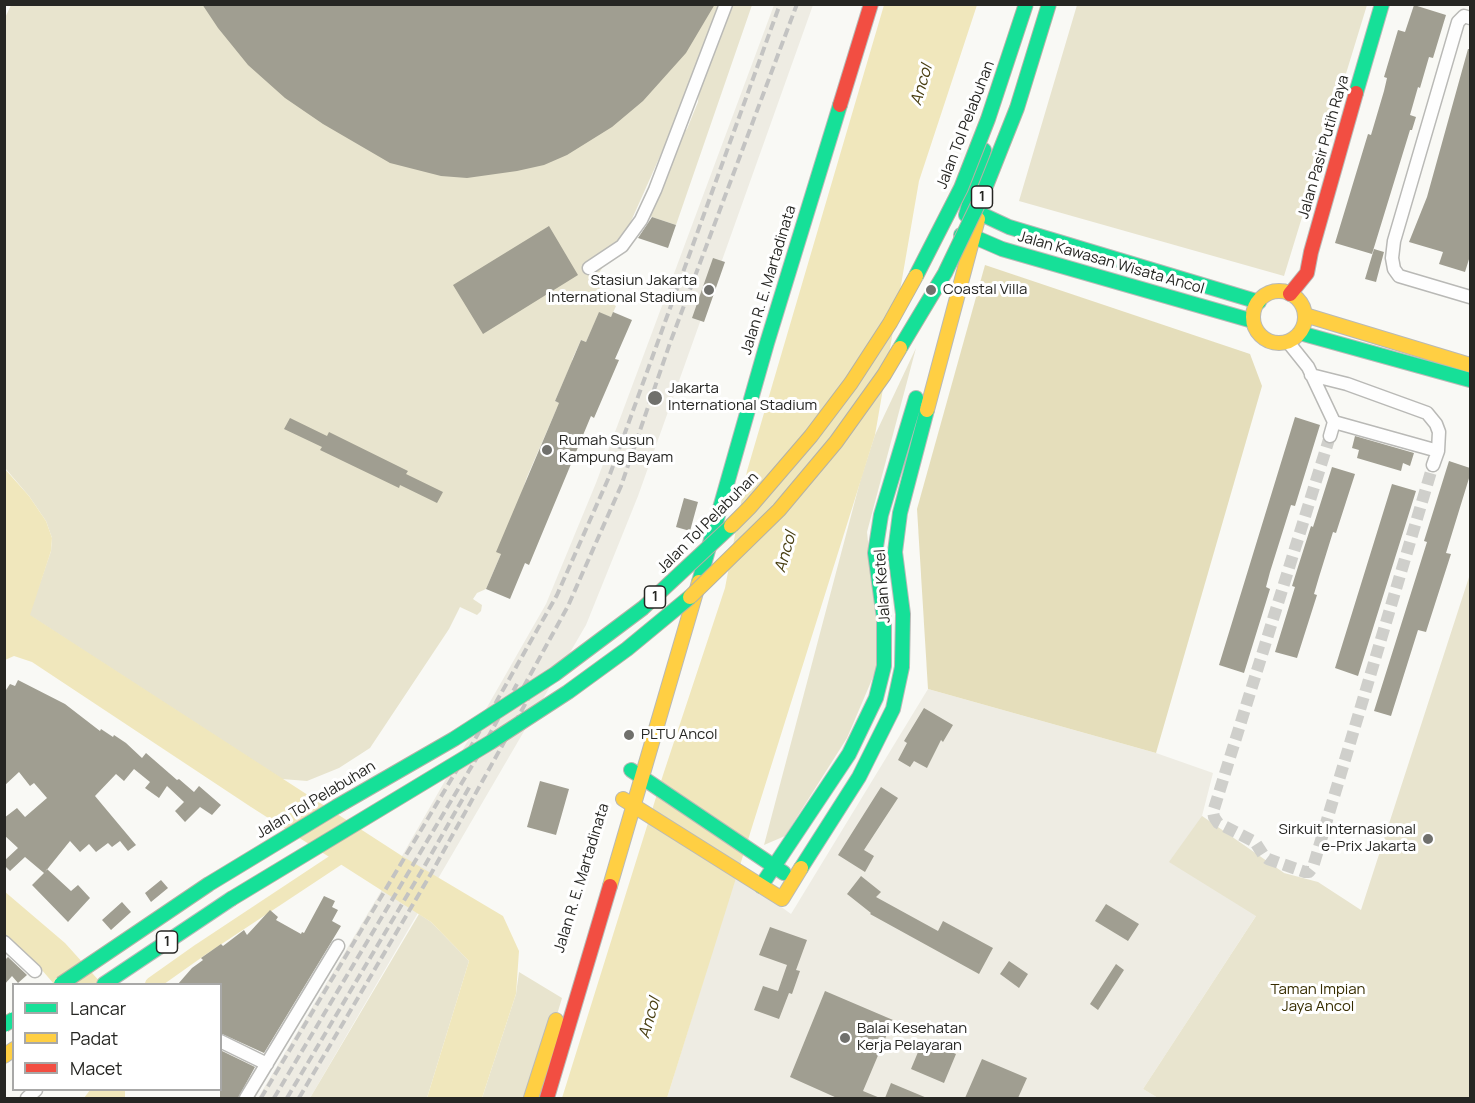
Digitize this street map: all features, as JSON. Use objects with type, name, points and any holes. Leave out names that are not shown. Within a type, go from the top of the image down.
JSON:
[{"type":"main road","name":"Jalan R. E. Martadinata","points":[[548,1098],[633,806],[635,773],[673,670],[770,332],[871,4]]},
{"type":"main road","points":[[973,212],[1024,4]]},
{"type":"main road","name":"Jalan Tol Pelabuhan","points":[[62,983],[209,884],[454,738],[555,674],[643,608],[702,555],[750,507],[811,436],[851,383],[890,322],[930,252],[961,188],[984,129],[1024,4]]},
{"type":"main road","points":[[966,236],[1043,4]]},
{"type":"main road","name":"1","points":[[105,983],[231,899],[481,748],[568,692],[627,649],[701,588],[779,510],[836,442],[884,375],[945,273],[982,196],[1017,108],[1049,4]]},
{"type":"main road","name":"Jalan Pasir Putih Raya","points":[[1290,294],[1307,273],[1382,4]]},
{"type":"main road","name":"Jalan Kawasan Wisata Ancol","points":[[973,212],[1009,227],[1258,302]]},
{"type":"main road","name":"Jalan Kawasan Wisata Ancol","points":[[966,236],[1002,249],[1253,321]]},
{"type":"main road","name":"Jalan Ketel","points":[[761,886],[849,754],[876,698],[884,666],[884,619],[875,553],[881,515],[966,236]]},
{"type":"main road","name":"Jalan Ketel","points":[[633,806],[782,899],[859,777],[893,709],[902,667],[903,614],[895,552],[900,513],[966,236]]},
{"type":"main road","points":[[1282,291],[1301,302],[1305,315],[1300,333],[1288,342],[1278,344],[1268,341],[1256,330],[1253,321],[1258,302],[1273,292],[1282,291]]},
{"type":"main road","points":[[1305,315],[1468,363]]},
{"type":"main road","points":[[1300,333],[1470,380]]},
{"type":"main road","points":[[862,729],[881,737]]},
{"type":"main road","points":[[635,773],[795,880]]},
{"type":"main road","name":"Jalan R. E. Martadinata","points":[[531,1098],[633,806]]},
{"type":"street","points":[[590,268],[622,246],[641,220],[655,190],[726,4]]},
{"type":"street","points":[[1470,18],[1464,16],[1458,22],[1394,241],[1392,258],[1394,269],[1399,276],[1470,297]]},
{"type":"street","points":[[1288,342],[1308,367],[1334,422],[1330,436]]},
{"type":"street","points":[[1311,375],[1347,384],[1427,413],[1439,432],[1438,451],[1433,465]]},
{"type":"street","points":[[1334,422],[1438,451]]},
{"type":"street","points":[[4,942],[35,971]]},
{"type":"street","points":[[246,1098],[338,946]]},
{"type":"street","points":[[222,1042],[267,1064]]},
{"type":"shaded area","points":[[774,5],[813,5],[638,496],[586,625],[310,1098],[258,1098],[402,856],[546,604],[596,483]]},
{"type":"shaded area","points":[[985,265],[1250,354],[1262,386],[1156,753],[928,689],[917,509]]},
{"type":"shaded area","points":[[928,689],[1156,753],[1213,773],[1202,816],[1284,873],[1143,1089],[1158,1098],[667,1098],[736,874],[791,914]]},
{"type":"green space","points":[[11,5],[719,5],[673,127],[628,228],[599,273],[599,287],[604,299],[616,306],[611,317],[599,313],[586,342],[581,340],[572,360],[585,366],[569,369],[555,401],[570,408],[557,408],[527,477],[501,554],[486,589],[477,593],[473,599],[482,605],[481,611],[477,615],[460,607],[449,629],[370,748],[339,768],[307,781],[282,779],[29,615],[51,551],[52,538],[46,521],[29,496],[5,468],[4,20]]},
{"type":"green space","points":[[730,5],[752,5],[676,225],[646,215],[682,132],[687,129],[698,102],[699,87]]},
{"type":"green space","points":[[1077,5],[1367,5],[1284,276],[1019,201]]},
{"type":"green space","points":[[916,348],[867,532],[876,619],[876,670],[847,738],[785,836],[764,845],[861,478],[875,435]]},
{"type":"green space","name":"Taman Impian Jaya Ancol","points":[[1470,574],[1470,1098],[1158,1098],[1143,1089],[1256,916],[1169,862],[1202,816],[1284,873],[1318,882],[1361,910]]},
{"type":"green space","points":[[419,914],[431,922],[469,961],[427,1098],[310,1098]]},
{"type":"green space","points":[[519,972],[562,998],[532,1098],[482,1098],[516,994]]},
{"type":"water","name":"Ancol","points":[[884,5],[977,5],[919,181],[875,435],[667,1098],[562,1098],[663,775],[725,588],[747,471]]},
{"type":"water","points":[[4,468],[29,496],[46,521],[52,538],[51,551],[30,615],[402,856],[503,916],[519,951],[516,994],[482,1098],[427,1098],[469,961],[431,922],[251,807],[32,662],[14,656],[5,660]]},
{"type":"water","points":[[4,891],[65,943],[101,983],[53,983],[5,937]]},
{"type":"water","points":[[89,1091],[125,1091],[125,1098],[84,1098]]},
{"type":"building","points":[[202,4],[715,4],[686,53],[643,101],[612,127],[567,155],[544,165],[467,178],[441,176],[390,163],[323,124],[285,98],[248,65]]},
{"type":"building","points":[[1414,5],[1446,15],[1433,58],[1429,57],[1420,88],[1418,87],[1410,115],[1416,117],[1372,254],[1335,243],[1368,134],[1371,135],[1387,78],[1384,77],[1398,30],[1405,32]]},
{"type":"building","points":[[1468,49],[1470,49],[1470,256],[1465,272],[1439,264],[1443,252],[1409,242],[1427,197]]},
{"type":"building","points":[[652,217],[676,225],[668,248],[638,238]]},
{"type":"building","points":[[549,226],[578,275],[483,334],[453,285]]},
{"type":"building","points":[[1374,249],[1384,252],[1376,282],[1365,279]]},
{"type":"building","name":"Stasiun Jakarta International Stadium","points":[[713,258],[725,262],[704,322],[692,318]]},
{"type":"building","name":"Rumah Susun Kampung Bayam","points":[[599,312],[611,317],[613,312],[632,320],[615,359],[619,360],[594,418],[591,416],[529,565],[525,563],[510,599],[486,589],[501,554],[496,552],[559,403],[555,401],[581,340],[586,342]]},
{"type":"building","points":[[1295,417],[1320,425],[1295,506],[1291,505],[1270,572],[1266,587],[1270,589],[1244,673],[1219,665]]},
{"type":"building","points":[[290,418],[327,436],[329,432],[408,471],[406,474],[443,492],[437,503],[400,485],[399,488],[320,450],[322,447],[284,429]]},
{"type":"building","points":[[1355,436],[1414,453],[1410,466],[1403,463],[1401,471],[1357,458],[1359,450],[1352,448]]},
{"type":"building","points":[[1449,461],[1470,468],[1470,475],[1446,553],[1451,554],[1426,632],[1418,630],[1391,716],[1374,711],[1427,542],[1424,541]]},
{"type":"building","points":[[1332,467],[1355,474],[1336,533],[1333,532],[1314,594],[1317,595],[1297,658],[1275,652],[1295,587],[1292,586]]},
{"type":"building","points":[[1392,484],[1416,491],[1358,676],[1335,668]]},
{"type":"building","points":[[684,498],[698,502],[690,531],[676,527]]},
{"type":"building","points":[[18,680],[65,704],[100,731],[101,729],[113,737],[114,735],[126,743],[142,758],[146,753],[194,792],[199,786],[221,805],[212,815],[200,807],[185,822],[175,811],[184,802],[167,786],[159,798],[145,788],[150,782],[134,769],[124,781],[116,774],[95,796],[136,845],[128,851],[120,841],[112,847],[108,843],[96,852],[89,844],[80,852],[70,841],[47,869],[71,891],[78,885],[90,898],[68,922],[32,885],[44,873],[25,857],[10,871],[4,865],[4,861],[18,848],[4,835],[4,818],[17,808],[25,817],[47,798],[34,783],[30,786],[19,772],[4,786],[4,693],[10,684],[15,686]]},
{"type":"building","points":[[924,708],[953,725],[943,742],[941,740],[927,768],[914,761],[910,767],[898,760],[907,743],[904,741]]},
{"type":"building","points":[[540,781],[569,789],[556,835],[527,827]]},
{"type":"building","points":[[881,787],[898,798],[864,850],[874,856],[865,872],[838,855]]},
{"type":"building","points":[[861,876],[881,892],[876,897],[938,931],[943,921],[993,948],[979,974],[870,914],[847,894]]},
{"type":"building","points":[[161,880],[168,888],[151,902],[145,893]]},
{"type":"building","points":[[324,896],[335,901],[332,907],[338,910],[332,921],[341,926],[264,1053],[222,1034],[222,983],[179,983],[192,968],[203,960],[201,958],[221,944],[223,946],[244,930],[247,935],[270,910],[278,917],[276,920],[301,934],[304,933]]},
{"type":"building","points":[[122,902],[131,912],[111,930],[102,920]]},
{"type":"building","points":[[1106,904],[1139,924],[1128,941],[1095,921]]},
{"type":"building","points":[[770,927],[807,940],[796,970],[800,971],[792,994],[789,993],[779,1019],[754,1010],[763,986],[778,991],[787,965],[759,955]]},
{"type":"building","points":[[8,957],[27,975],[18,983],[12,976],[4,985],[4,961]]},
{"type":"building","points":[[1009,961],[1028,974],[1019,988],[1000,974]]},
{"type":"building","points":[[1116,964],[1124,970],[1098,1010],[1090,1004]]},
{"type":"building","name":"Balai Kesehatan Kerja Pelayaran","points":[[825,991],[893,1020],[863,1091],[880,1098],[837,1098],[790,1077]]},
{"type":"building","points":[[923,1040],[956,1054],[944,1083],[911,1069]]},
{"type":"building","points":[[222,1051],[255,1067],[238,1098],[220,1098]]},
{"type":"building","points":[[982,1059],[1027,1078],[1018,1098],[965,1098]]},
{"type":"building","points":[[891,1083],[927,1098],[885,1098]]},
{"type":"waterway","points":[[153,983],[345,854]]},
{"type":"tunnel","points":[[1330,436],[1213,812],[1218,823],[1255,842],[1268,859],[1305,872],[1309,872],[1313,867],[1433,465]]},
{"type":"railway","points":[[261,1098],[470,748],[557,595],[609,477],[780,4]]},
{"type":"railway","points":[[517,699],[568,606],[621,486],[670,343],[797,4]]},
{"type":"railway","points":[[274,1098],[479,754],[517,684]]},
{"type":"railway","points":[[299,1098],[432,872],[533,690]]},
{"type":"railway","points":[[287,1098],[470,786]]},
{"type":"traffic: fast","points":[[916,276],[961,188],[988,119],[1026,4]]},
{"type":"traffic: fast","points":[[900,348],[945,273],[982,196],[1017,108],[1049,4]]},
{"type":"traffic: fast","points":[[1356,93],[1382,4]]},
{"type":"traffic: fast","points":[[699,582],[767,343],[840,105]]},
{"type":"traffic: fast","points":[[966,215],[984,150]]},
{"type":"traffic: fast","points":[[968,212],[979,213],[1009,227],[1259,302]]},
{"type":"traffic: fast","points":[[961,235],[972,236],[1002,249],[1253,321]]},
{"type":"traffic: fast","points":[[1300,333],[1470,380]]},
{"type":"traffic: fast","points":[[761,886],[849,754],[876,698],[884,666],[884,619],[875,553],[881,515],[916,398]]},
{"type":"traffic: fast","points":[[801,868],[859,777],[893,709],[902,667],[903,614],[895,552],[900,513],[927,410]]},
{"type":"traffic: fast","points":[[62,983],[209,884],[454,739],[555,674],[643,608],[731,526]]},
{"type":"traffic: fast","points":[[231,899],[491,742],[568,692],[627,649],[690,597]]},
{"type":"traffic: fast","points":[[631,770],[784,873]]},
{"type":"traffic: fast","points":[[105,983],[231,899]]},
{"type":"traffic: fast","points":[[4,1025],[12,1020]]},
{"type":"traffic: slow","points":[[927,410],[978,219]]},
{"type":"traffic: slow","points":[[731,526],[811,436],[851,383],[890,323],[916,276]]},
{"type":"traffic: slow","points":[[1279,291],[1293,295],[1301,303],[1305,317],[1301,331],[1293,339],[1279,343],[1265,339],[1257,331],[1253,317],[1257,303],[1265,295],[1279,291]]},
{"type":"traffic: slow","points":[[1305,315],[1470,365]]},
{"type":"traffic: slow","points":[[690,597],[779,510],[836,442],[884,375],[900,348]]},
{"type":"traffic: slow","points":[[610,886],[699,582]]},
{"type":"traffic: slow","points":[[623,799],[782,899],[801,868]]},
{"type":"traffic: slow","points":[[531,1098],[556,1020]]},
{"type":"traffic: slow","points":[[4,1056],[12,1050]]},
{"type":"traffic: jam","points":[[840,105],[871,4]]},
{"type":"traffic: jam","points":[[1290,294],[1307,273],[1356,93]]},
{"type":"traffic: jam","points":[[547,1098],[610,886]]},
{"type":"place","name":"Stasiun Jakarta International Stadium","points":[[709,290]]},
{"type":"place","name":"Coastal Villa","points":[[931,290]]},
{"type":"place","name":"Jakarta International Stadium","points":[[655,398]]},
{"type":"place","name":"Rumah Susun Kampung Bayam","points":[[547,450]]},
{"type":"place","name":"PLTU Ancol","points":[[629,735]]},
{"type":"place","name":"Sirkuit Internasional e-Prix Jakarta","points":[[1428,839]]},
{"type":"place","name":"Balai Kesehatan Kerja Pelayaran","points":[[845,1038]]}]
